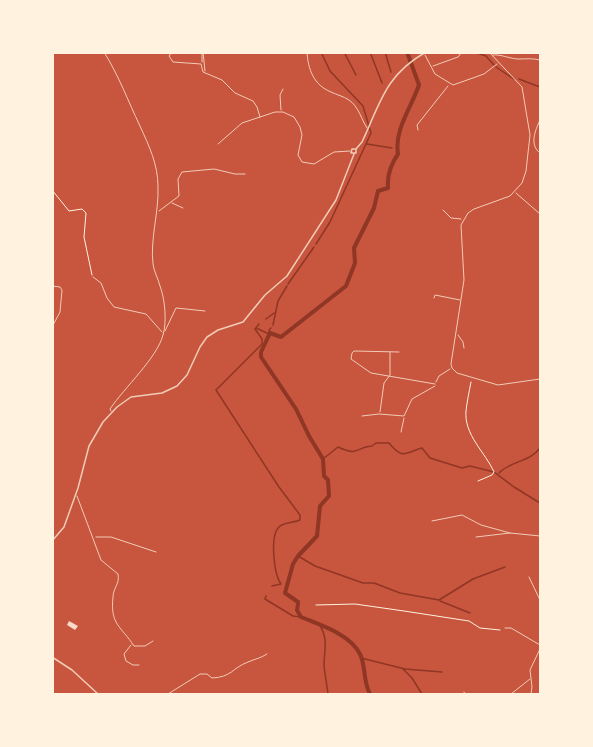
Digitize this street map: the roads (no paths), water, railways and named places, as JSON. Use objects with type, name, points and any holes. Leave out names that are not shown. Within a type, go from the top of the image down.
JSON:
[{"type":"street","points":[[104,52],[118,76],[152,151],[158,181],[153,261],[162,289],[164,333]]},
{"type":"street","points":[[172,52],[169,56],[173,62],[201,64]]},
{"type":"street","points":[[203,52],[202,71],[222,80],[235,93],[255,102],[260,117]]},
{"type":"street","points":[[203,52],[205,73]]},
{"type":"street","points":[[308,52],[310,70],[315,81],[325,90],[350,101],[368,129]]},
{"type":"street","points":[[431,67],[458,57],[462,52]]},
{"type":"street","points":[[489,52],[522,87],[529,140],[525,175],[515,192],[505,200],[474,208],[463,219],[461,231],[464,280],[451,354],[452,368],[457,373],[472,378],[504,385],[540,379]]},
{"type":"street","points":[[53,541],[62,530],[76,494],[89,446],[111,412],[131,397],[162,393],[177,386],[187,375],[207,337],[218,330],[243,322],[265,295],[287,276],[336,200],[356,149],[362,142],[384,90],[408,64],[425,53],[435,74],[449,84],[457,84],[484,74],[498,63]]},
{"type":"street","points":[[492,56],[497,54],[540,60]]},
{"type":"street","points":[[418,130],[417,125],[449,84]]},
{"type":"street","points":[[281,112],[280,95],[283,89]]},
{"type":"street","points":[[218,144],[239,125],[281,112],[292,116],[300,127],[302,135],[298,155],[304,163],[314,164],[334,152],[356,149]]},
{"type":"street","points":[[540,120],[533,141],[535,149],[540,153]]},
{"type":"street","points":[[529,140],[533,141]]},
{"type":"street","points":[[351,151],[354,154]]},
{"type":"street","points":[[157,211],[179,196],[178,179],[182,172],[214,169],[245,174]]},
{"type":"street","points":[[515,192],[540,214]]},
{"type":"street","points":[[170,203],[183,208]]},
{"type":"street","points":[[443,210],[451,218],[463,219]]},
{"type":"street","points":[[93,277],[101,283],[107,298],[114,307],[146,314],[164,333]]},
{"type":"street","points":[[52,286],[60,287],[62,290],[61,309],[52,327]]},
{"type":"street","points":[[434,298],[435,295],[460,300]]},
{"type":"street","points":[[111,412],[110,409],[159,346],[176,308],[205,311]]},
{"type":"street","points":[[456,333],[464,342],[464,348]]},
{"type":"street","points":[[399,352],[354,351],[352,360],[368,372],[435,384]]},
{"type":"street","points":[[379,414],[384,383],[390,375],[390,352]]},
{"type":"street","points":[[401,432],[404,417],[412,399],[432,389],[439,376],[452,368]]},
{"type":"street","points":[[362,416],[379,414],[404,417]]},
{"type":"street","points":[[76,494],[101,560],[118,574],[118,584],[112,594],[115,622],[137,647],[145,646],[153,641]]},
{"type":"street","points":[[432,521],[462,515],[474,522],[510,533],[540,536]]},
{"type":"street","points":[[476,537],[510,533]]},
{"type":"street","points":[[94,537],[111,537],[156,552]]},
{"type":"street","points":[[529,577],[540,600]]},
{"type":"street","points":[[505,628],[511,628],[540,645]]},
{"type":"street","points":[[133,644],[126,651],[125,658],[129,663],[139,665]]},
{"type":"street","points":[[531,694],[530,670],[540,649]]},
{"type":"street","points":[[168,694],[201,674],[221,678],[247,662],[267,654]]},
{"type":"street","points":[[52,657],[72,670],[98,694]]},
{"type":"street","points":[[511,694],[530,679]]},
{"type":"waterway","points":[[316,244],[330,222],[371,133],[363,106],[330,71],[321,52]]},
{"type":"waterway","points":[[344,52],[356,75]]},
{"type":"waterway","points":[[370,52],[382,83]]},
{"type":"waterway","points":[[385,52],[391,72]]},
{"type":"waterway","points":[[298,602],[285,593],[293,564],[317,536],[320,506],[329,496],[328,480],[324,476],[323,459],[296,409],[261,357],[261,352],[270,333],[281,337],[346,286],[355,263],[354,248],[374,208],[378,191],[388,188],[390,170],[398,154],[398,136],[419,85],[407,52]]},
{"type":"waterway","points":[[474,52],[486,56],[494,65]]},
{"type":"waterway","points":[[496,67],[514,79]]},
{"type":"waterway","points":[[519,79],[540,87]]},
{"type":"waterway","points":[[367,144],[392,148]]},
{"type":"waterway","points":[[288,284],[314,247]]},
{"type":"waterway","points":[[273,325],[278,301],[287,286]]},
{"type":"waterway","points":[[266,319],[274,313]]},
{"type":"waterway","points":[[259,324],[255,329],[262,339],[262,344],[216,390],[279,487],[300,515],[300,520],[282,525],[276,533],[274,556],[276,573],[281,584],[272,586]]},
{"type":"waterway","points":[[256,328],[269,334]]},
{"type":"waterway","points":[[270,333],[271,328]]},
{"type":"waterway","points":[[323,459],[338,447],[354,451],[376,443],[389,443],[398,452],[404,454],[422,448],[430,458],[462,468],[470,466],[494,472],[540,503]]},
{"type":"waterway","points":[[499,473],[536,453],[540,448]]},
{"type":"waterway","points":[[298,556],[315,566],[363,583],[374,583],[400,593],[439,600],[473,579],[505,567]]},
{"type":"waterway","points":[[266,596],[265,599],[293,616],[301,617]]},
{"type":"waterway","points":[[440,601],[470,613]]},
{"type":"waterway","points":[[298,604],[297,610],[301,617],[334,631],[355,647],[362,659],[370,694]]},
{"type":"waterway","points":[[319,624],[325,640],[324,666],[328,694]]},
{"type":"waterway","points":[[361,658],[405,669],[442,672]]},
{"type":"waterway","points":[[403,669],[422,694]]}]
